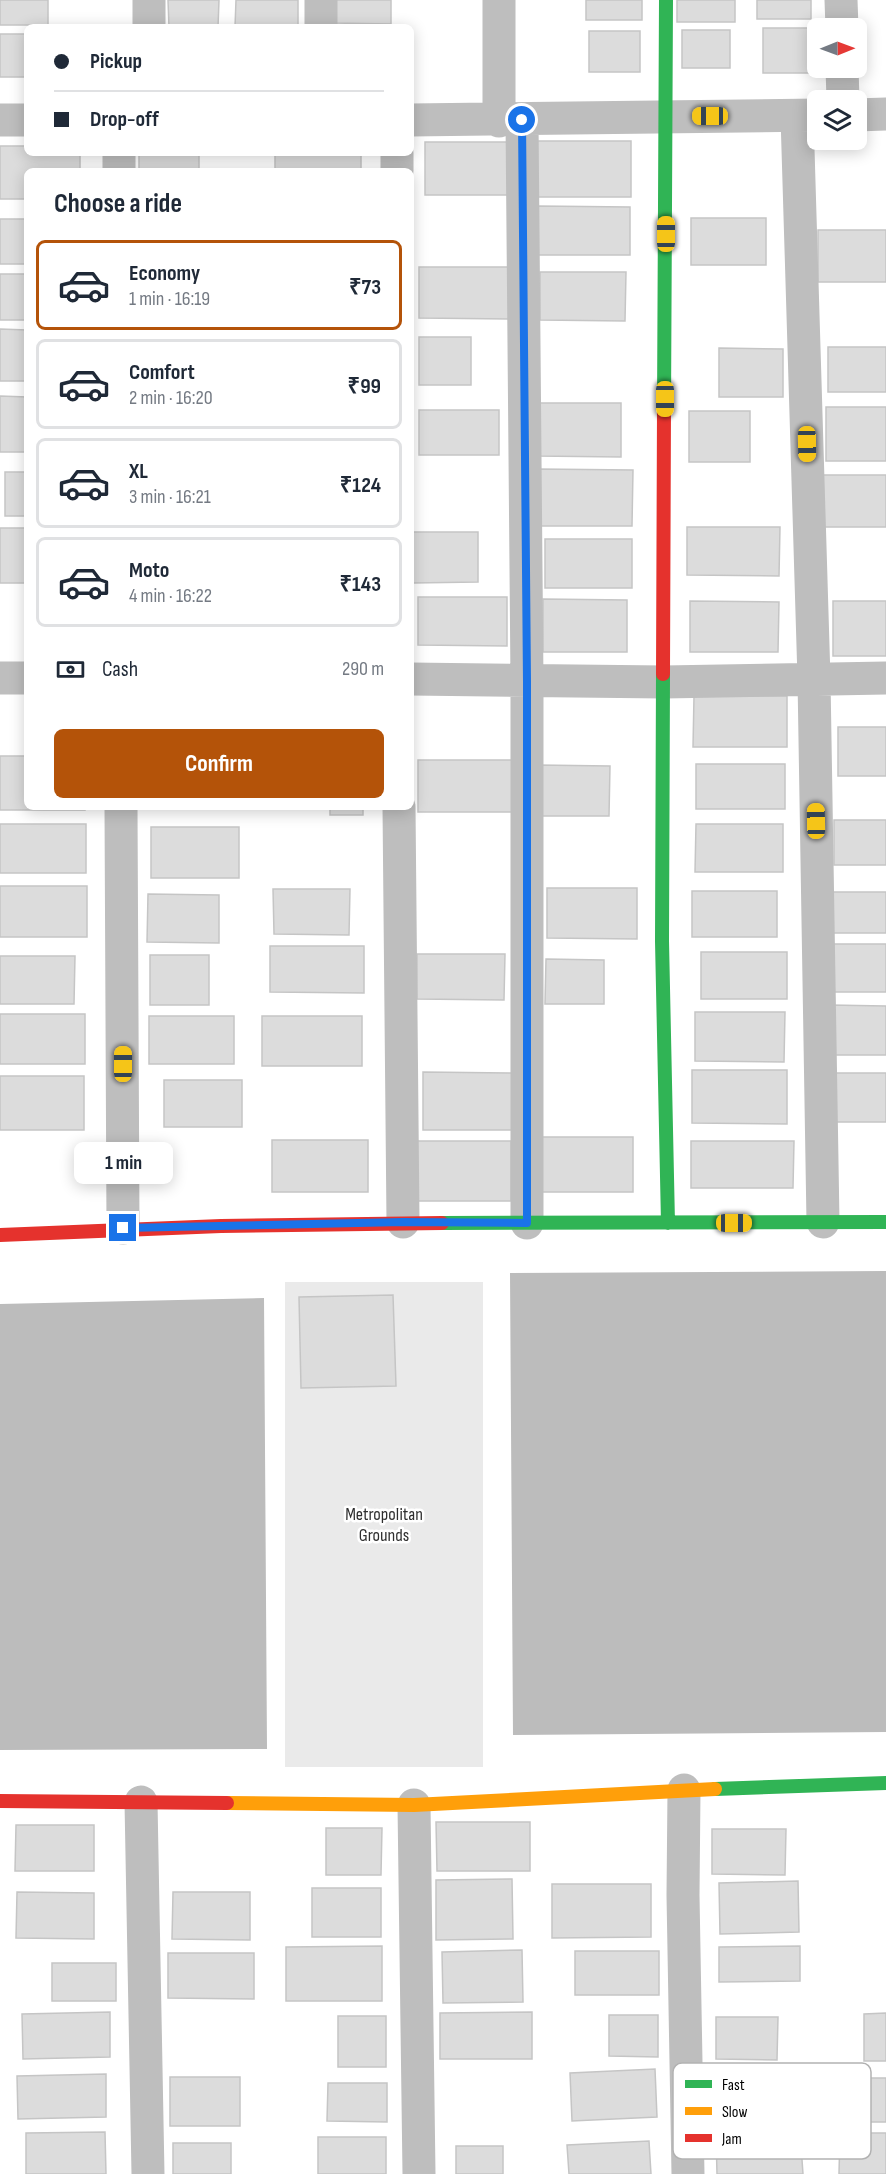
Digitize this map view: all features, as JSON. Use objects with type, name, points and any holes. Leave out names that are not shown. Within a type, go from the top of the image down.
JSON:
[{"type":"street","points":[[149,0],[149,24]]},
{"type":"street","points":[[321,0],[321,24]]},
{"type":"street","points":[[499,0],[511,120],[527,681],[527,1223]]},
{"type":"street","points":[[666,0],[662,941],[668,1223]]},
{"type":"street","points":[[841,0],[842,18]]},
{"type":"street","points":[[867,115],[886,114]]},
{"type":"street","points":[[414,120],[807,116]]},
{"type":"street","points":[[0,120],[24,120]]},
{"type":"street","points":[[807,150],[823,1222]]},
{"type":"street","points":[[0,678],[24,678]]},
{"type":"street","points":[[414,680],[664,682],[886,678]]},
{"type":"street","points":[[121,810],[123,1228]]},
{"type":"street","points":[[399,810],[403,1222]]},
{"type":"street","points":[[0,1235],[123,1228],[403,1222],[886,1222]]},
{"type":"street","points":[[0,1801],[414,1805],[684,1790],[886,1783]]},
{"type":"street","points":[[684,1790],[682,1895],[686,2063]]},
{"type":"street","points":[[141,1802],[148,2174]]},
{"type":"street","points":[[414,1805],[419,2174]]},
{"type":"street","points":[[688,2159],[688,2174]]},
{"type":"green space","name":"Metropolitan Grounds","points":[[285,1282],[483,1282],[483,1767],[285,1767]]},
{"type":"shaded area","points":[[886,1271],[886,1732],[513,1735],[510,1273]]},
{"type":"shaded area","points":[[264,1298],[267,1749],[0,1750],[0,1304]]},
{"type":"building","points":[[0,0],[48,0],[48,24],[0,25]]},
{"type":"building","points":[[168,0],[219,0],[218,24],[169,24]]},
{"type":"building","points":[[236,0],[298,0],[298,24],[235,24]]},
{"type":"building","points":[[332,0],[391,0],[391,24],[332,23]]},
{"type":"building","points":[[586,0],[642,0],[642,20],[586,20]]},
{"type":"building","points":[[677,0],[735,0],[735,22],[677,22]]},
{"type":"building","points":[[757,0],[811,0],[811,18],[757,19]]},
{"type":"building","points":[[763,28],[807,28],[807,73],[763,73]]},
{"type":"building","points":[[682,30],[730,30],[730,68],[682,68]]},
{"type":"building","points":[[589,31],[640,31],[640,72],[589,72]]},
{"type":"building","points":[[0,34],[24,34],[24,77],[0,77]]},
{"type":"building","points":[[534,141],[631,141],[631,197],[534,197]]},
{"type":"building","points":[[425,142],[510,142],[510,195],[425,195]]},
{"type":"building","points":[[0,146],[24,146],[24,156],[80,156],[80,168],[24,168],[24,199],[0,199]]},
{"type":"building","points":[[139,156],[199,156],[199,168],[139,168]]},
{"type":"building","points":[[275,156],[361,156],[361,168],[275,168]]},
{"type":"building","points":[[538,206],[630,207],[630,255],[537,255]]},
{"type":"building","points":[[691,218],[766,218],[766,265],[691,265]]},
{"type":"building","points":[[0,219],[24,219],[24,264],[0,264]]},
{"type":"building","points":[[818,230],[886,230],[886,282],[818,282]]},
{"type":"building","points":[[419,267],[509,267],[509,319],[419,318]]},
{"type":"building","points":[[540,272],[626,272],[625,321],[540,320]]},
{"type":"building","points":[[0,274],[24,274],[24,320],[0,320]]},
{"type":"building","points":[[0,329],[24,330],[24,381],[0,381]]},
{"type":"building","points":[[419,337],[471,337],[471,385],[419,385]]},
{"type":"building","points":[[828,347],[886,347],[886,392],[828,392]]},
{"type":"building","points":[[719,348],[783,349],[783,397],[719,397]]},
{"type":"building","points":[[0,396],[24,397],[24,452],[0,452]]},
{"type":"building","points":[[537,403],[621,403],[621,457],[536,456]]},
{"type":"building","points":[[826,407],[886,407],[886,461],[826,461]]},
{"type":"building","points":[[419,410],[499,410],[499,455],[419,455]]},
{"type":"building","points":[[689,411],[750,411],[750,462],[689,462]]},
{"type":"building","points":[[538,469],[633,470],[632,526],[538,526]]},
{"type":"building","points":[[5,472],[24,472],[24,516],[5,516]]},
{"type":"building","points":[[823,475],[886,475],[886,527],[823,527]]},
{"type":"building","points":[[687,527],[780,527],[779,576],[687,575]]},
{"type":"building","points":[[0,528],[24,528],[24,583],[0,583]]},
{"type":"building","points":[[414,532],[478,532],[478,582],[414,583]]},
{"type":"building","points":[[545,539],[632,539],[632,588],[545,588]]},
{"type":"building","points":[[418,597],[507,597],[507,646],[418,645]]},
{"type":"building","points":[[543,599],[627,600],[627,652],[543,652]]},
{"type":"building","points":[[690,601],[779,602],[778,652],[690,652]]},
{"type":"building","points":[[833,601],[886,601],[886,656],[833,656]]},
{"type":"building","points":[[694,696],[787,696],[787,747],[693,747]]},
{"type":"building","points":[[838,727],[886,727],[886,776],[838,776]]},
{"type":"building","points":[[0,756],[24,756],[24,810],[0,810]]},
{"type":"building","points":[[418,760],[518,760],[519,812],[418,812]]},
{"type":"building","points":[[696,764],[785,764],[785,809],[696,809]]},
{"type":"building","points":[[538,765],[610,766],[609,816],[538,816]]},
{"type":"building","points":[[330,810],[363,810],[363,815],[330,815]]},
{"type":"building","points":[[834,820],[886,820],[886,865],[834,865]]},
{"type":"building","points":[[0,824],[86,824],[86,873],[0,873]]},
{"type":"building","points":[[696,824],[783,824],[783,872],[695,872]]},
{"type":"building","points":[[151,827],[239,827],[239,878],[151,878]]},
{"type":"building","points":[[0,886],[87,886],[87,937],[0,937]]},
{"type":"building","points":[[547,888],[637,888],[637,939],[547,938]]},
{"type":"building","points":[[273,889],[350,889],[349,935],[274,934]]},
{"type":"building","points":[[692,891],[777,891],[777,937],[692,937]]},
{"type":"building","points":[[831,892],[886,892],[886,933],[831,933]]},
{"type":"building","points":[[148,894],[219,895],[219,943],[147,942]]},
{"type":"building","points":[[833,944],[886,944],[886,992],[833,992]]},
{"type":"building","points":[[270,946],[364,946],[364,993],[270,992]]},
{"type":"building","points":[[701,952],[787,952],[787,999],[701,999]]},
{"type":"building","points":[[417,954],[505,954],[504,1000],[417,999]]},
{"type":"building","points":[[150,955],[209,955],[209,1005],[150,1005]]},
{"type":"building","points":[[0,956],[75,956],[74,1004],[0,1004]]},
{"type":"building","points":[[546,959],[604,960],[604,1004],[545,1004]]},
{"type":"building","points":[[830,1005],[886,1006],[886,1055],[831,1055]]},
{"type":"building","points":[[695,1012],[785,1012],[784,1062],[695,1061]]},
{"type":"building","points":[[0,1014],[85,1014],[85,1064],[0,1064]]},
{"type":"building","points":[[149,1016],[234,1016],[234,1064],[149,1064]]},
{"type":"building","points":[[262,1016],[362,1016],[362,1066],[262,1066]]},
{"type":"building","points":[[692,1070],[787,1070],[787,1124],[692,1123]]},
{"type":"building","points":[[423,1072],[515,1073],[514,1130],[423,1130]]},
{"type":"building","points":[[829,1073],[886,1073],[886,1122],[829,1122]]},
{"type":"building","points":[[0,1076],[84,1076],[84,1130],[0,1130]]},
{"type":"building","points":[[164,1080],[242,1080],[242,1127],[164,1127]]},
{"type":"building","points":[[539,1137],[633,1137],[633,1192],[539,1192]]},
{"type":"building","points":[[272,1140],[368,1140],[368,1192],[272,1192]]},
{"type":"building","points":[[415,1141],[511,1141],[511,1201],[415,1201]]},
{"type":"building","points":[[691,1141],[794,1141],[793,1188],[691,1188]]},
{"type":"building","points":[[393,1295],[396,1386],[301,1388],[299,1297]]},
{"type":"building","points":[[436,1822],[530,1822],[530,1871],[437,1871]]},
{"type":"building","points":[[16,1825],[94,1825],[94,1871],[15,1871]]},
{"type":"building","points":[[326,1828],[382,1828],[381,1875],[326,1875]]},
{"type":"building","points":[[712,1829],[786,1829],[785,1875],[712,1874]]},
{"type":"building","points":[[512,1879],[513,1939],[436,1940],[436,1880]]},
{"type":"building","points":[[798,1881],[799,1932],[720,1934],[719,1883]]},
{"type":"building","points":[[552,1884],[651,1884],[651,1937],[552,1938]]},
{"type":"building","points":[[312,1888],[381,1888],[381,1937],[312,1937]]},
{"type":"building","points":[[17,1892],[94,1893],[94,1939],[16,1938]]},
{"type":"building","points":[[173,1892],[250,1892],[250,1940],[172,1939]]},
{"type":"building","points":[[382,1946],[382,2001],[286,2001],[286,1947]]},
{"type":"building","points":[[800,1946],[800,1981],[719,1982],[719,1947]]},
{"type":"building","points":[[522,1950],[523,2002],[443,2003],[442,1952]]},
{"type":"building","points":[[575,1951],[659,1951],[659,1995],[575,1995]]},
{"type":"building","points":[[168,1953],[254,1953],[254,1999],[168,1998]]},
{"type":"building","points":[[52,1963],[116,1963],[116,2001],[52,2001]]},
{"type":"building","points":[[110,2012],[110,2057],[23,2059],[22,2014]]},
{"type":"building","points":[[532,2012],[532,2059],[440,2059],[440,2013]]},
{"type":"building","points":[[886,2013],[886,2061],[864,2061],[864,2014]]},
{"type":"building","points":[[609,2015],[658,2015],[658,2057],[609,2056]]},
{"type":"building","points":[[338,2016],[386,2016],[386,2067],[338,2067]]},
{"type":"building","points":[[716,2017],[778,2017],[777,2060],[716,2059]]},
{"type":"building","points":[[655,2069],[657,2117],[572,2121],[570,2073]]},
{"type":"building","points":[[106,2074],[106,2117],[18,2119],[17,2076]]},
{"type":"building","points":[[170,2077],[240,2077],[240,2126],[170,2126]]},
{"type":"building","points":[[871,2078],[886,2078],[886,2122],[871,2122]]},
{"type":"building","points":[[328,2083],[387,2083],[387,2122],[327,2121]]},
{"type":"building","points":[[105,2132],[106,2174],[26,2174],[26,2133]]},
{"type":"building","points":[[871,2133],[886,2133],[886,2174],[839,2174],[839,2159],[871,2159]]},
{"type":"building","points":[[318,2137],[386,2137],[386,2174],[318,2174]]},
{"type":"building","points":[[649,2141],[651,2174],[569,2174],[567,2145]]},
{"type":"building","points":[[173,2143],[231,2143],[231,2174],[173,2174]]},
{"type":"building","points":[[456,2146],[503,2146],[503,2174],[456,2174]]},
{"type":"building","points":[[717,2159],[802,2159],[803,2174],[717,2174]]},
{"type":"traffic: fast","points":[[664,409],[666,0]]},
{"type":"traffic: fast","points":[[663,674],[662,941],[668,1223]]},
{"type":"traffic: fast","points":[[442,1223],[886,1222]]},
{"type":"traffic: fast","points":[[715,1789],[886,1783]]},
{"type":"traffic: slow","points":[[227,1803],[414,1805],[715,1789]]},
{"type":"traffic: jam","points":[[663,674],[664,409]]},
{"type":"traffic: jam","points":[[0,1235],[221,1226],[442,1223]]},
{"type":"traffic: jam","points":[[0,1801],[227,1803]]},
{"type":"route","points":[[123,1228],[403,1222],[527,1223],[527,681],[522,120]]}]
